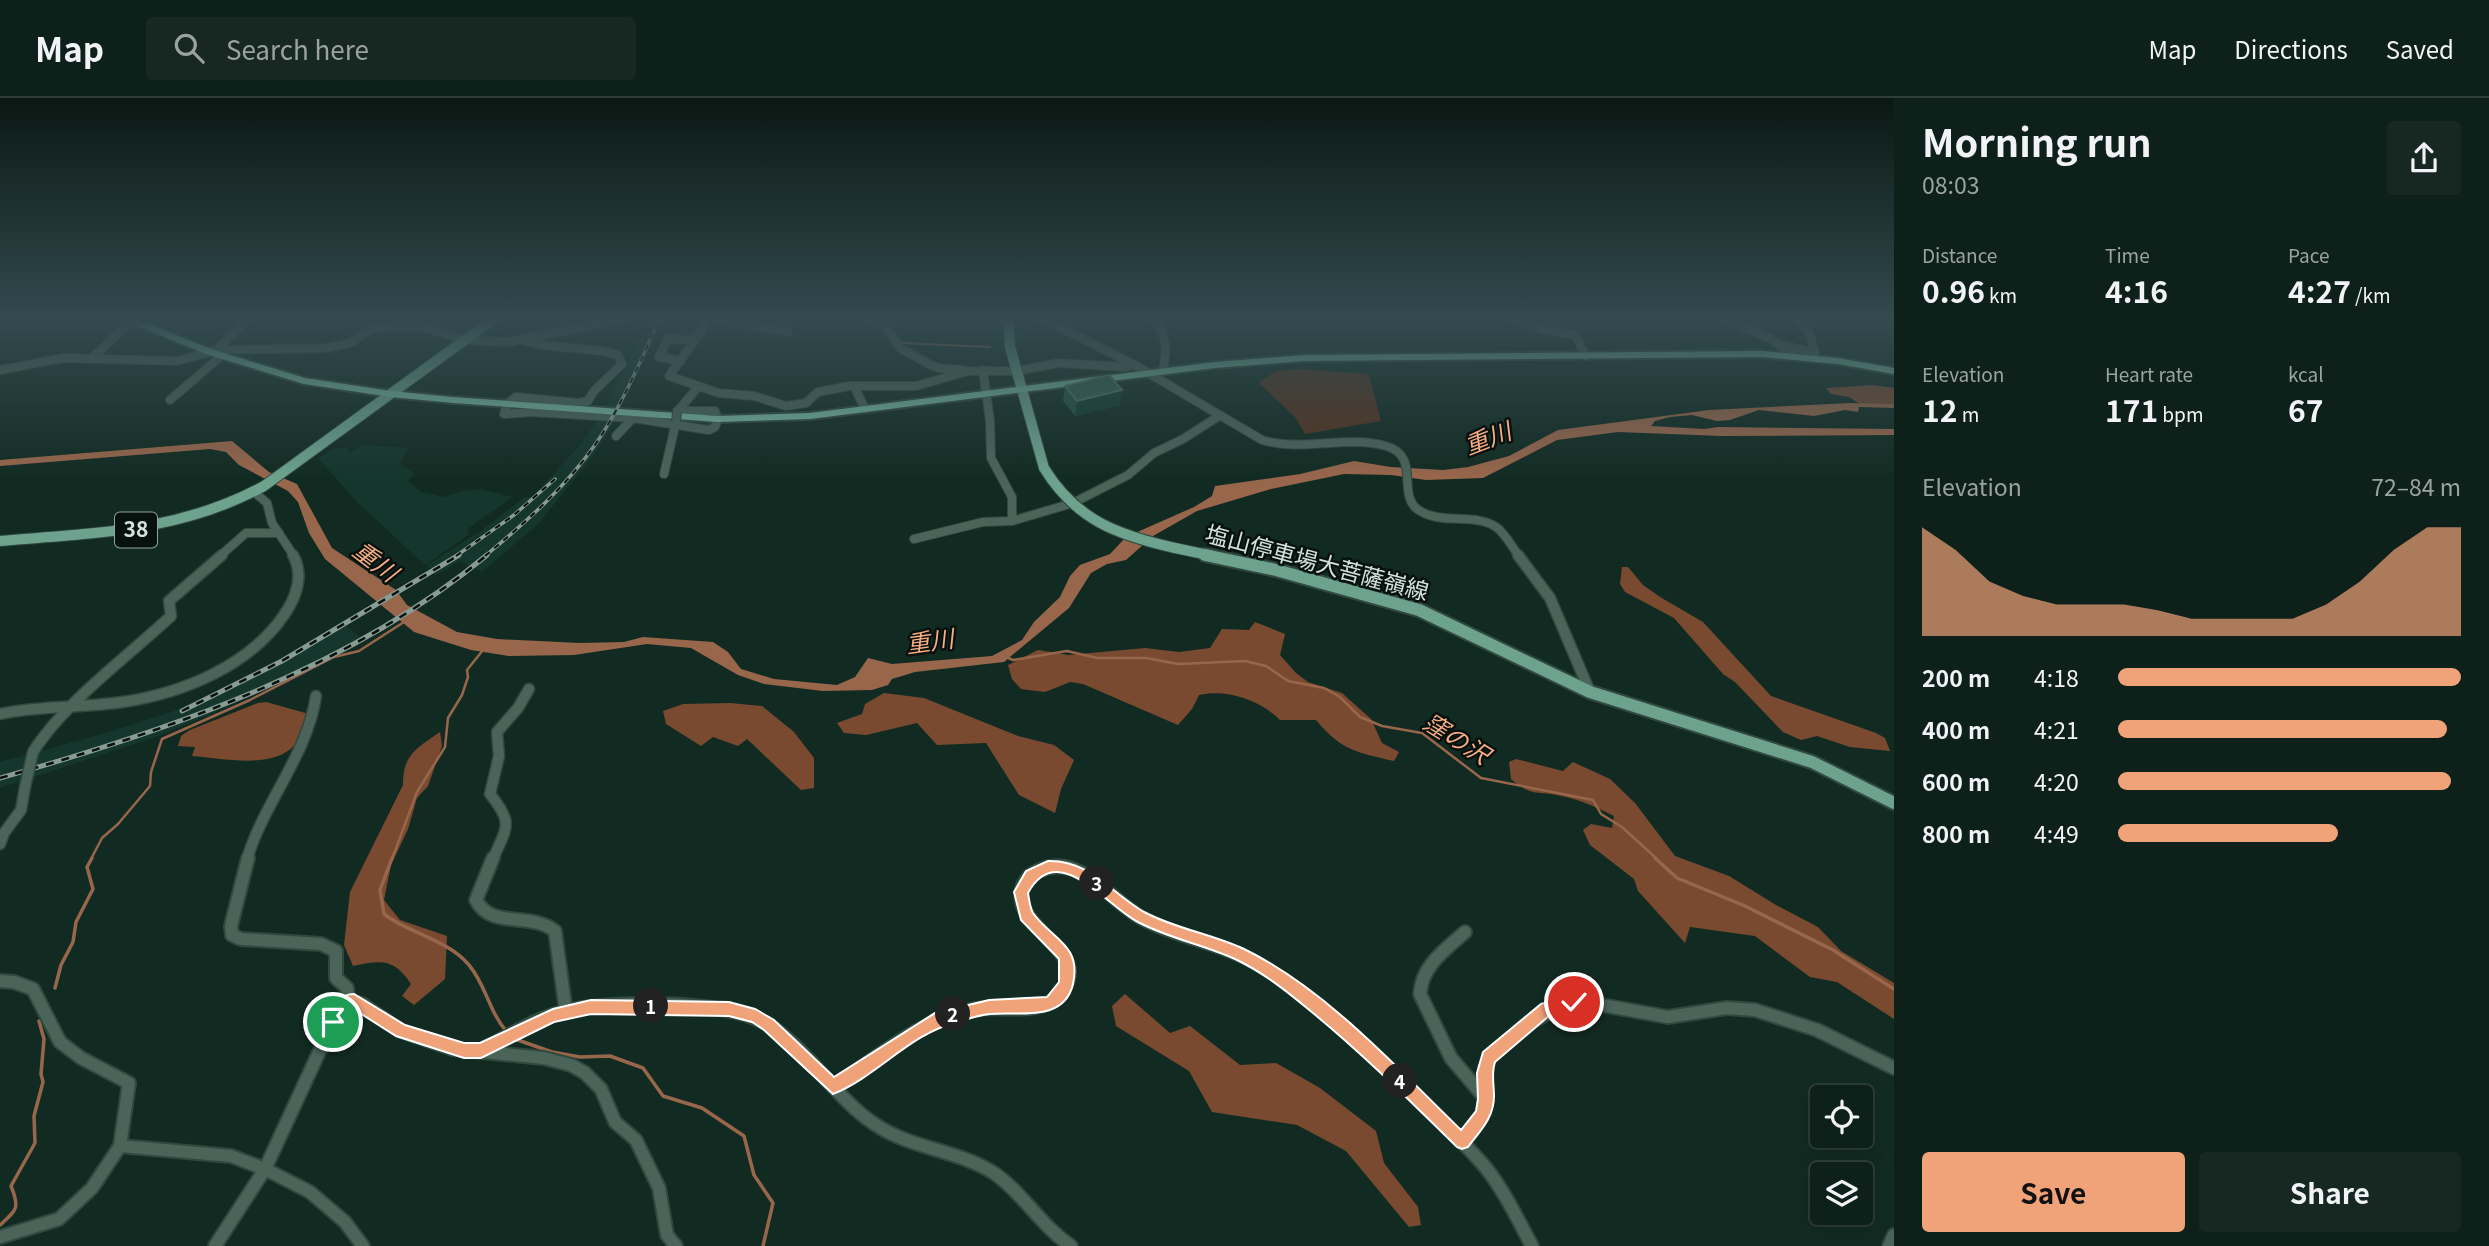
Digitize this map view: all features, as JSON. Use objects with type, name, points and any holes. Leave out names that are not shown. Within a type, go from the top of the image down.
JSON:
[{"type":"highway","points":[[275,372],[304,381],[391,394],[718,419],[785,417],[865,409],[1159,372]]},
{"type":"main road","name":"38","points":[[0,541],[148,529],[218,507],[259,489],[422,372]]},
{"type":"main road","name":"塩山停車場大菩薩嶺線","points":[[1016,372],[1044,468],[1061,496],[1084,515],[1122,535],[1276,570],[1419,610],[1590,692],[1812,762],[1894,803]]},
{"type":"street","points":[[170,400],[197,372]]},
{"type":"street","points":[[614,372],[594,391],[588,401],[579,403],[519,396],[507,404],[504,410],[506,415],[532,412],[633,418],[677,417],[715,411],[718,419],[715,427],[709,430],[677,417]]},
{"type":"street","points":[[672,372],[669,376],[698,387],[732,396],[754,396],[786,406],[806,402],[818,392],[854,386],[916,386],[966,372]]},
{"type":"street","points":[[983,372],[991,458],[1012,497],[1012,521]]},
{"type":"street","points":[[1147,372],[1262,440],[1278,445],[1371,443],[1398,452],[1406,467],[1411,502],[1422,512],[1435,517],[1489,523],[1499,529],[1550,598],[1590,692]]},
{"type":"street","points":[[854,386],[865,409]]},
{"type":"street","points":[[664,474],[677,417],[698,387]]},
{"type":"street","points":[[914,539],[983,522],[1012,521],[1073,503],[1128,475],[1154,453],[1219,416]]},
{"type":"street","points":[[615,436],[633,418]]},
{"type":"street","points":[[0,714],[122,702],[170,691],[211,675],[256,645],[284,616],[298,580],[297,563],[267,516],[267,503],[259,489]]},
{"type":"street","points":[[0,844],[4,833],[21,810],[33,752],[42,738],[171,616],[169,601],[246,533],[279,533]]},
{"type":"street","points":[[528,689],[518,708],[496,732],[499,756],[490,794],[505,813],[506,827],[476,900],[485,914],[502,918],[533,917],[555,931],[566,1012]]},
{"type":"street","points":[[215,1246],[265,1169],[333,1022],[348,1001],[347,988],[336,978],[336,951],[321,944],[241,939],[232,935],[231,926],[257,833],[287,774],[315,708],[316,696]]},
{"type":"street","points":[[833,1087],[935,1020],[989,1007],[1041,1006],[1052,1002],[1066,983],[1066,958],[1060,947],[1026,915],[1021,892],[1030,876],[1048,867],[1058,866],[1091,878],[1136,914],[1156,925],[1239,954],[1289,984],[1358,1040],[1462,1142],[1500,1187],[1532,1246]]},
{"type":"street","points":[[1465,932],[1428,968],[1420,985],[1420,995],[1451,1058],[1486,1099]]},
{"type":"street","points":[[0,981],[14,982],[33,989],[60,1042],[81,1058],[129,1083],[120,1146],[92,1188],[59,1219],[0,1237]]},
{"type":"street","points":[[348,1001],[362,1004],[401,1031],[453,1049],[544,1058],[571,1065],[586,1073],[601,1089],[615,1122],[636,1140],[659,1188],[667,1235],[676,1246]]},
{"type":"street","points":[[1462,1142],[1483,1115],[1486,1099],[1484,1073],[1489,1057],[1546,1009],[1574,1002],[1672,1017],[1717,1010],[1752,1009],[1819,1032],[1894,1068]]},
{"type":"street","points":[[481,1050],[566,1012],[611,1005],[729,1009],[755,1016],[784,1037],[851,1107],[905,1139],[983,1167],[997,1175],[1015,1191],[1044,1225],[1071,1246]]},
{"type":"street","points":[[120,1146],[231,1156],[265,1169],[310,1192],[345,1222],[363,1246]]},
{"type":"street","points":[[1889,1246],[1894,1235]]},
{"type":"shaded area","points":[[623,372],[638,372],[621,407],[606,406]]},
{"type":"shaded area","points":[[1275,372],[1369,374],[1381,421],[1305,434],[1295,417],[1259,383]]},
{"type":"shaded area","points":[[1873,385],[1894,388],[1894,404],[1860,404],[1849,397],[1831,394],[1826,388]]},
{"type":"shaded area","points":[[1850,403],[1894,404],[1894,408],[1859,407],[1858,412],[1845,410],[1814,416],[1759,410],[1730,420],[1717,421],[1692,415],[1670,417],[1655,421],[1651,426],[1704,429],[1894,429],[1894,435],[1722,436],[1618,432],[1557,440],[1483,478],[1426,480],[1391,475],[1344,474],[1271,489],[1197,511],[1153,536],[1126,560],[1107,564],[1091,573],[1069,608],[1004,662],[915,672],[892,679],[888,685],[872,690],[823,691],[764,684],[738,675],[691,648],[647,644],[574,655],[509,656],[471,650],[414,632],[325,559],[309,533],[298,502],[288,491],[239,465],[226,452],[210,449],[0,466],[0,460],[232,441],[269,472],[297,484],[332,548],[396,590],[407,605],[457,632],[497,639],[579,643],[624,642],[643,637],[713,642],[728,652],[741,669],[774,679],[837,685],[855,677],[868,658],[892,664],[992,656],[1022,640],[1034,622],[1060,597],[1070,576],[1080,565],[1110,554],[1126,537],[1194,507],[1212,496],[1215,486],[1300,474],[1354,461],[1391,467],[1443,470],[1468,467],[1509,456],[1558,430],[1709,410]]},
{"type":"shaded area","points":[[598,419],[616,420],[593,456],[539,523],[482,572],[460,561],[436,575],[427,565],[481,531],[525,497],[532,497],[581,444]]},
{"type":"shaded area","points":[[362,445],[408,448],[400,464],[416,474],[408,481],[421,492],[444,497],[480,489],[513,497],[467,529],[470,534],[425,565],[356,501],[318,458],[335,448],[346,448],[350,453]]},
{"type":"shaded area","points":[[1622,567],[1628,567],[1643,585],[1660,597],[1703,622],[1771,696],[1876,733],[1885,738],[1890,751],[1850,747],[1817,736],[1801,740],[1783,732],[1735,682],[1723,674],[1674,618],[1625,592],[1620,584]]},
{"type":"shaded area","points":[[342,622],[365,641],[162,735],[0,788],[0,762],[177,710],[234,685]]},
{"type":"shaded area","points":[[1255,622],[1285,634],[1280,655],[1296,673],[1308,682],[1342,693],[1371,719],[1382,743],[1399,752],[1394,761],[1350,749],[1316,720],[1280,720],[1263,707],[1232,695],[1199,695],[1192,709],[1178,725],[1083,684],[1070,682],[1045,692],[1021,689],[1012,679],[1008,665],[1038,650],[1069,655],[1145,648],[1179,652],[1210,648],[1222,629],[1249,630]]},
{"type":"shaded area","points":[[884,693],[924,698],[1018,736],[1054,745],[1074,760],[1061,789],[1055,813],[1019,795],[986,743],[937,745],[917,723],[866,735],[844,733],[837,723],[862,714],[865,704]]},
{"type":"shaded area","points":[[266,702],[309,714],[297,742],[285,753],[273,758],[246,761],[192,756],[195,747],[178,746],[181,736],[190,730]]},
{"type":"shaded area","points":[[730,703],[762,706],[794,732],[814,758],[814,788],[801,790],[747,739],[738,746],[713,737],[701,746],[666,724],[663,711],[683,704]]},
{"type":"shaded area","points":[[440,732],[442,746],[428,786],[417,798],[408,829],[391,865],[384,900],[400,920],[447,936],[445,979],[414,1005],[402,996],[411,984],[399,969],[379,962],[353,966],[344,945],[350,892],[403,785],[408,759]]},
{"type":"shaded area","points":[[1516,759],[1563,771],[1573,762],[1610,779],[1635,803],[1675,856],[1729,876],[1818,927],[1841,951],[1894,983],[1894,1019],[1837,982],[1810,977],[1755,936],[1690,927],[1685,943],[1638,891],[1634,879],[1590,845],[1583,830],[1591,824],[1612,828],[1614,816],[1576,800],[1525,789],[1511,779],[1509,762]]},
{"type":"shaded area","points":[[1125,994],[1170,1033],[1190,1026],[1240,1065],[1276,1063],[1320,1088],[1376,1131],[1384,1163],[1418,1207],[1421,1225],[1409,1227],[1346,1151],[1297,1125],[1212,1112],[1189,1071],[1116,1026],[1112,1006]]},
{"type":"building","points":[[1109,375],[1122,390],[1077,401],[1065,386]]},
{"type":"waterway","points":[[91,859],[102,838],[118,824],[150,786],[151,772],[162,739],[250,700],[334,657],[359,651],[404,622]]},
{"type":"waterway","points":[[392,859],[417,792],[445,747],[448,718],[462,695],[468,677],[467,670],[483,650]]},
{"type":"waterway","name":"窪の沢","points":[[1006,657],[1013,660],[1067,651],[1097,658],[1146,658],[1178,664],[1245,661],[1266,666],[1288,681],[1324,688],[1340,697],[1360,717],[1382,726],[1422,733],[1481,778],[1593,800],[1601,814],[1622,827],[1657,859]]},
{"type":"waterway","points":[[55,988],[61,965],[73,942],[76,922],[93,889],[87,867],[92,858]]},
{"type":"waterway","points":[[392,858],[380,890],[384,914],[460,956],[480,981],[496,1016],[507,1032]]},
{"type":"waterway","name":"窪の沢","points":[[1655,858],[1677,878],[1745,906],[1833,950],[1894,989]]},
{"type":"waterway","points":[[0,1225],[15,1208],[11,1186],[35,1143],[34,1116],[43,1082],[41,1074],[44,1039],[39,1021]]},
{"type":"waterway","points":[[515,1039],[552,1052],[580,1057],[610,1056],[643,1068],[663,1096],[702,1108],[744,1136],[754,1175],[773,1203],[763,1246]]},
{"type":"railway","points":[[485,556],[545,503],[573,474],[597,442],[636,372]]},
{"type":"railway","points":[[456,556],[514,515],[555,479]]},
{"type":"railway","points":[[182,711],[282,661],[459,555]]},
{"type":"railway","points":[[0,778],[128,739],[256,691],[377,631],[434,595],[487,555]]},
{"type":"route","points":[[333,1022],[340,1009],[348,1001],[354,1001],[401,1031],[464,1051],[481,1050],[553,1016],[591,1007],[611,1005],[729,1009],[755,1016],[769,1025],[833,1087],[935,1020],[989,1007],[1041,1006],[1052,1002],[1066,983],[1066,958],[1060,947],[1026,915],[1021,904],[1021,892],[1024,883],[1038,870],[1058,866],[1091,878],[1136,914],[1156,925],[1239,954],[1289,984],[1358,1040],[1462,1142],[1483,1115],[1486,1099],[1484,1073],[1489,1057],[1546,1009],[1574,1002]]},
{"type":"water label","name":"重川","points":[[1488,439]]},
{"type":"water label","name":"重川","points":[[375,562]]},
{"type":"water label","name":"重川","points":[[930,642]]}]
